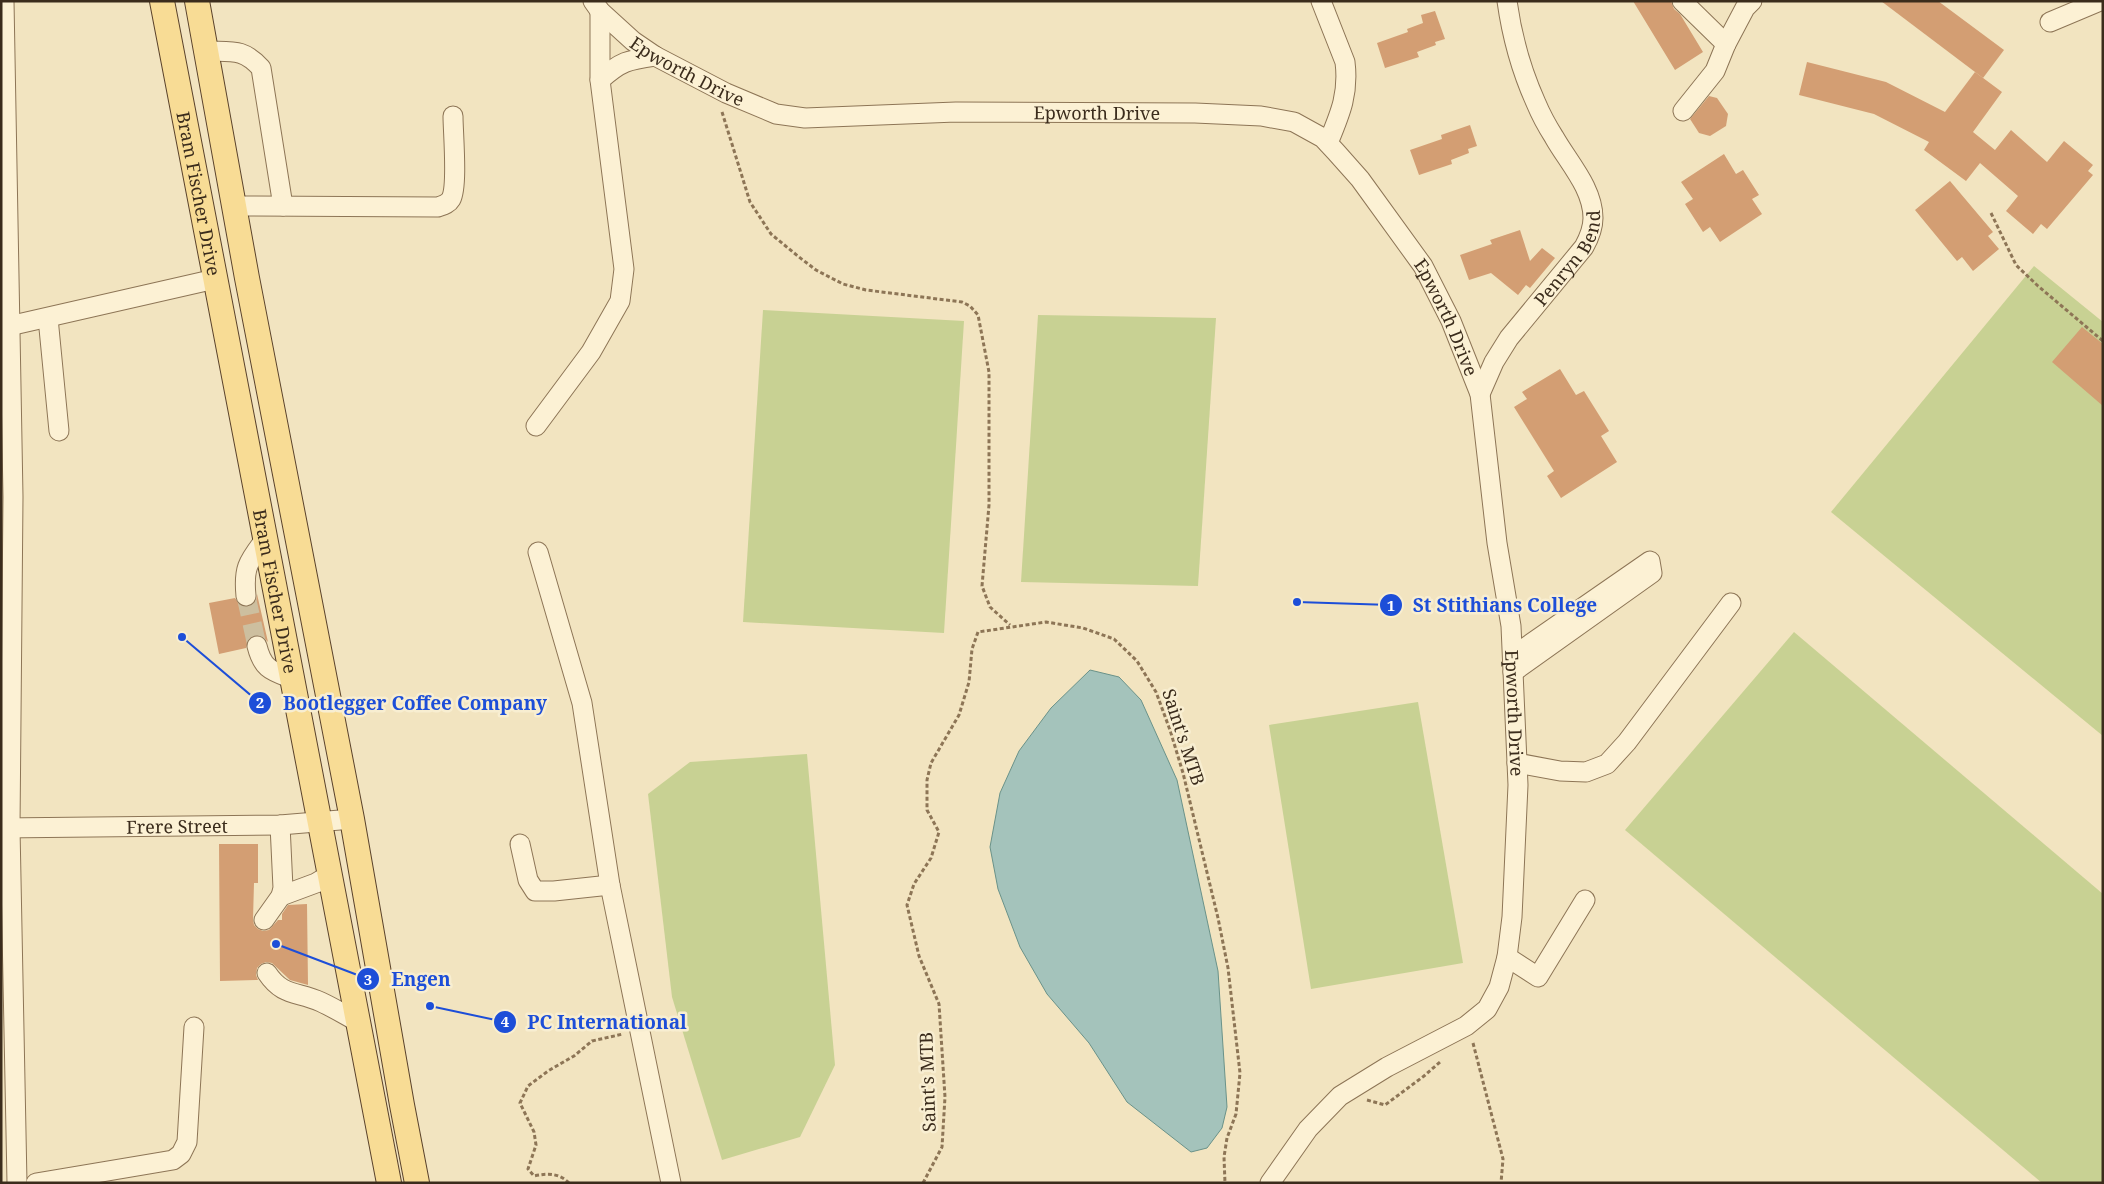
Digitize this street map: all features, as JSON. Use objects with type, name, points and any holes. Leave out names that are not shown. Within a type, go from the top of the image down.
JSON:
[{"type":"main road","name":"Bram Fischer Drive","points":[[162,1],[360,1023],[389,1183]]},
{"type":"main road","name":"Bram Fischer Drive","points":[[197,1],[234,206],[352,819],[417,1183]]},
{"type":"street","points":[[4,1],[3,116],[9,326],[6,828],[8,1036],[17,1183]]},
{"type":"street","points":[[1321,1],[1346,72],[1342,108],[1328,143]]},
{"type":"street","name":"Penryn Bend","points":[[1480,394],[1494,362],[1509,338],[1584,247],[1592,230],[1593,217],[1590,199],[1579,176],[1536,104],[1520,64],[1510,28],[1507,1]]},
{"type":"street","points":[[1682,1],[1726,44]]},
{"type":"street","points":[[1683,111],[1716,72],[1726,44],[1745,8],[1752,1]]},
{"type":"street","points":[[2050,22],[2100,1]]},
{"type":"street","points":[[536,426],[591,352],[620,301],[624,270],[600,80],[597,6]]},
{"type":"street","name":"Epworth Drive","points":[[597,6],[632,40],[655,56],[714,87],[776,114],[805,118],[956,112],[1204,113],[1261,116],[1294,122],[1323,138],[1328,143],[1360,179],[1422,266],[1451,321],[1480,394],[1496,534],[1511,626],[1517,763],[1512,917],[1508,957],[1499,987],[1486,1009],[1466,1026],[1387,1066],[1340,1096],[1308,1129],[1270,1183]]},
{"type":"street","points":[[206,51],[243,53],[252,58],[261,68],[282,206]]},
{"type":"street","points":[[600,80],[614,68],[628,60],[655,56]]},
{"type":"street","points":[[234,206],[438,207],[446,204],[452,198],[454,183],[453,116]]},
{"type":"street","points":[[9,326],[215,279]]},
{"type":"street","points":[[48,318],[59,432]]},
{"type":"street","points":[[246,596],[246,570],[251,559],[266,538]]},
{"type":"street","points":[[538,552],[582,703],[610,885],[671,1183]]},
{"type":"street","points":[[1513,664],[1651,567]]},
{"type":"street","points":[[1517,763],[1560,771],[1586,772],[1607,764],[1627,742],[1731,603]]},
{"type":"street","points":[[257,646],[260,658],[268,669],[293,679]]},
{"type":"street","name":"Frere Street","points":[[6,828],[280,826],[352,819]]},
{"type":"street","points":[[264,920],[281,896],[283,888],[280,826]]},
{"type":"street","points":[[520,844],[528,880],[534,891],[554,891],[610,885]]},
{"type":"street","points":[[281,896],[316,883],[331,874]]},
{"type":"street","points":[[1508,957],[1538,976],[1586,900]]},
{"type":"street","points":[[266,973],[273,983],[283,991],[320,1002],[360,1023]]},
{"type":"street","points":[[36,1183],[173,1160],[181,1154],[186,1142],[194,1027]]},
{"type":"path","points":[[714,87],[750,202],[771,234],[816,270],[843,284],[866,290],[962,302],[970,306],[978,316],[989,372],[988,505],[982,586],[990,607],[1010,626]]},
{"type":"path","points":[[1991,214],[2016,265],[2103,341]]},
{"type":"path","name":"Saint's MTB","points":[[923,1183],[942,1147],[945,1097],[939,1004],[919,956],[907,905],[914,884],[931,858],[939,832],[927,810],[927,780],[931,763],[959,715],[968,682],[972,649],[978,632],[1046,622],[1083,628],[1114,638],[1137,661],[1159,699],[1183,772],[1207,869],[1228,968],[1240,1073],[1236,1114],[1227,1138],[1224,1157],[1225,1183]]},
{"type":"path","points":[[569,1183],[563,1178],[547,1173],[534,1176],[528,1169],[536,1145],[534,1132],[520,1103],[528,1086],[548,1070],[574,1056],[592,1041],[639,1031]]},
{"type":"path","points":[[1476,1049],[1503,1159],[1501,1183]]},
{"type":"green space","points":[[2034,266],[2103,322],[2103,736],[1831,512]]},
{"type":"green space","points":[[763,310],[964,321],[944,633],[743,622]]},
{"type":"green space","points":[[1038,315],[1216,318],[1198,586],[1021,582]]},
{"type":"green space","points":[[1794,632],[2103,894],[2103,1183],[2042,1183],[1625,830]]},
{"type":"green space","points":[[1418,702],[1463,963],[1311,989],[1269,725]]},
{"type":"green space","points":[[807,754],[835,1065],[800,1137],[722,1160],[672,997],[648,794],[690,762]]},
{"type":"water","points":[[1090,670],[1119,677],[1141,700],[1177,780],[1218,971],[1227,1107],[1222,1128],[1207,1148],[1191,1152],[1127,1102],[1089,1043],[1047,994],[1020,947],[998,889],[990,847],[1000,793],[1019,751],[1051,708]]},
{"type":"building","points":[[1633,1],[1671,1],[1674,9],[1680,14],[1703,52],[1675,70]]},
{"type":"building","points":[[1881,1],[1938,1],[2004,50],[1983,78]]},
{"type":"building","points":[[1435,11],[1445,39],[1435,42],[1436,45],[1417,52],[1419,57],[1385,68],[1377,43],[1408,32],[1407,29],[1423,23],[1421,15]]},
{"type":"building","points":[[1807,62],[1886,82],[1945,112],[1975,72],[2002,92],[1973,132],[1995,150],[2011,130],[2047,162],[2064,141],[2093,165],[2088,171],[2093,175],[2047,229],[2041,224],[2033,234],[2006,211],[2018,196],[1980,163],[1966,181],[1924,150],[1929,142],[1874,114],[1799,95]]},
{"type":"building","points":[[1709,96],[1717,98],[1728,114],[1726,126],[1710,136],[1699,133],[1690,119]]},
{"type":"building","points":[[1470,125],[1477,146],[1468,149],[1469,153],[1451,160],[1452,164],[1419,175],[1410,150],[1442,139],[1441,135]]},
{"type":"building","points":[[1724,154],[1736,174],[1743,170],[1759,195],[1752,199],[1762,214],[1720,242],[1710,227],[1703,232],[1685,204],[1693,199],[1681,182]]},
{"type":"building","points":[[1950,181],[1993,232],[1988,236],[1999,249],[1973,271],[1962,257],[1957,261],[1915,210]]},
{"type":"building","points":[[1520,230],[1530,261],[1542,248],[1555,258],[1530,288],[1526,285],[1518,295],[1491,273],[1469,280],[1460,255],[1492,244],[1490,240]]},
{"type":"building","points":[[2082,327],[2103,344],[2103,406],[2052,362]]},
{"type":"building","points":[[1560,369],[1576,395],[1584,391],[1609,431],[1601,436],[1617,462],[1561,498],[1547,476],[1554,471],[1514,407],[1527,399],[1522,392]]},
{"type":"building","points":[[257,594],[268,642],[264,638],[254,635],[249,639],[246,648],[219,654],[209,603],[235,598],[241,606],[247,607],[256,601]]},
{"type":"building","points":[[219,844],[258,844],[258,883],[254,883],[253,919],[254,925],[258,929],[263,931],[269,930],[278,920],[282,920],[282,914],[288,905],[307,904],[308,985],[290,980],[272,963],[266,962],[257,968],[256,975],[258,980],[220,981]]},
{"type":"tunnel","points":[[246,596],[257,646]]},
{"type":"place","name":"St Stithians College","points":[[1297,602]]},
{"type":"place","name":"Bootlegger Coffee Company","points":[[182,637]]},
{"type":"place","name":"Engen","points":[[276,944]]},
{"type":"place","name":"PC International","points":[[430,1006]]}]
